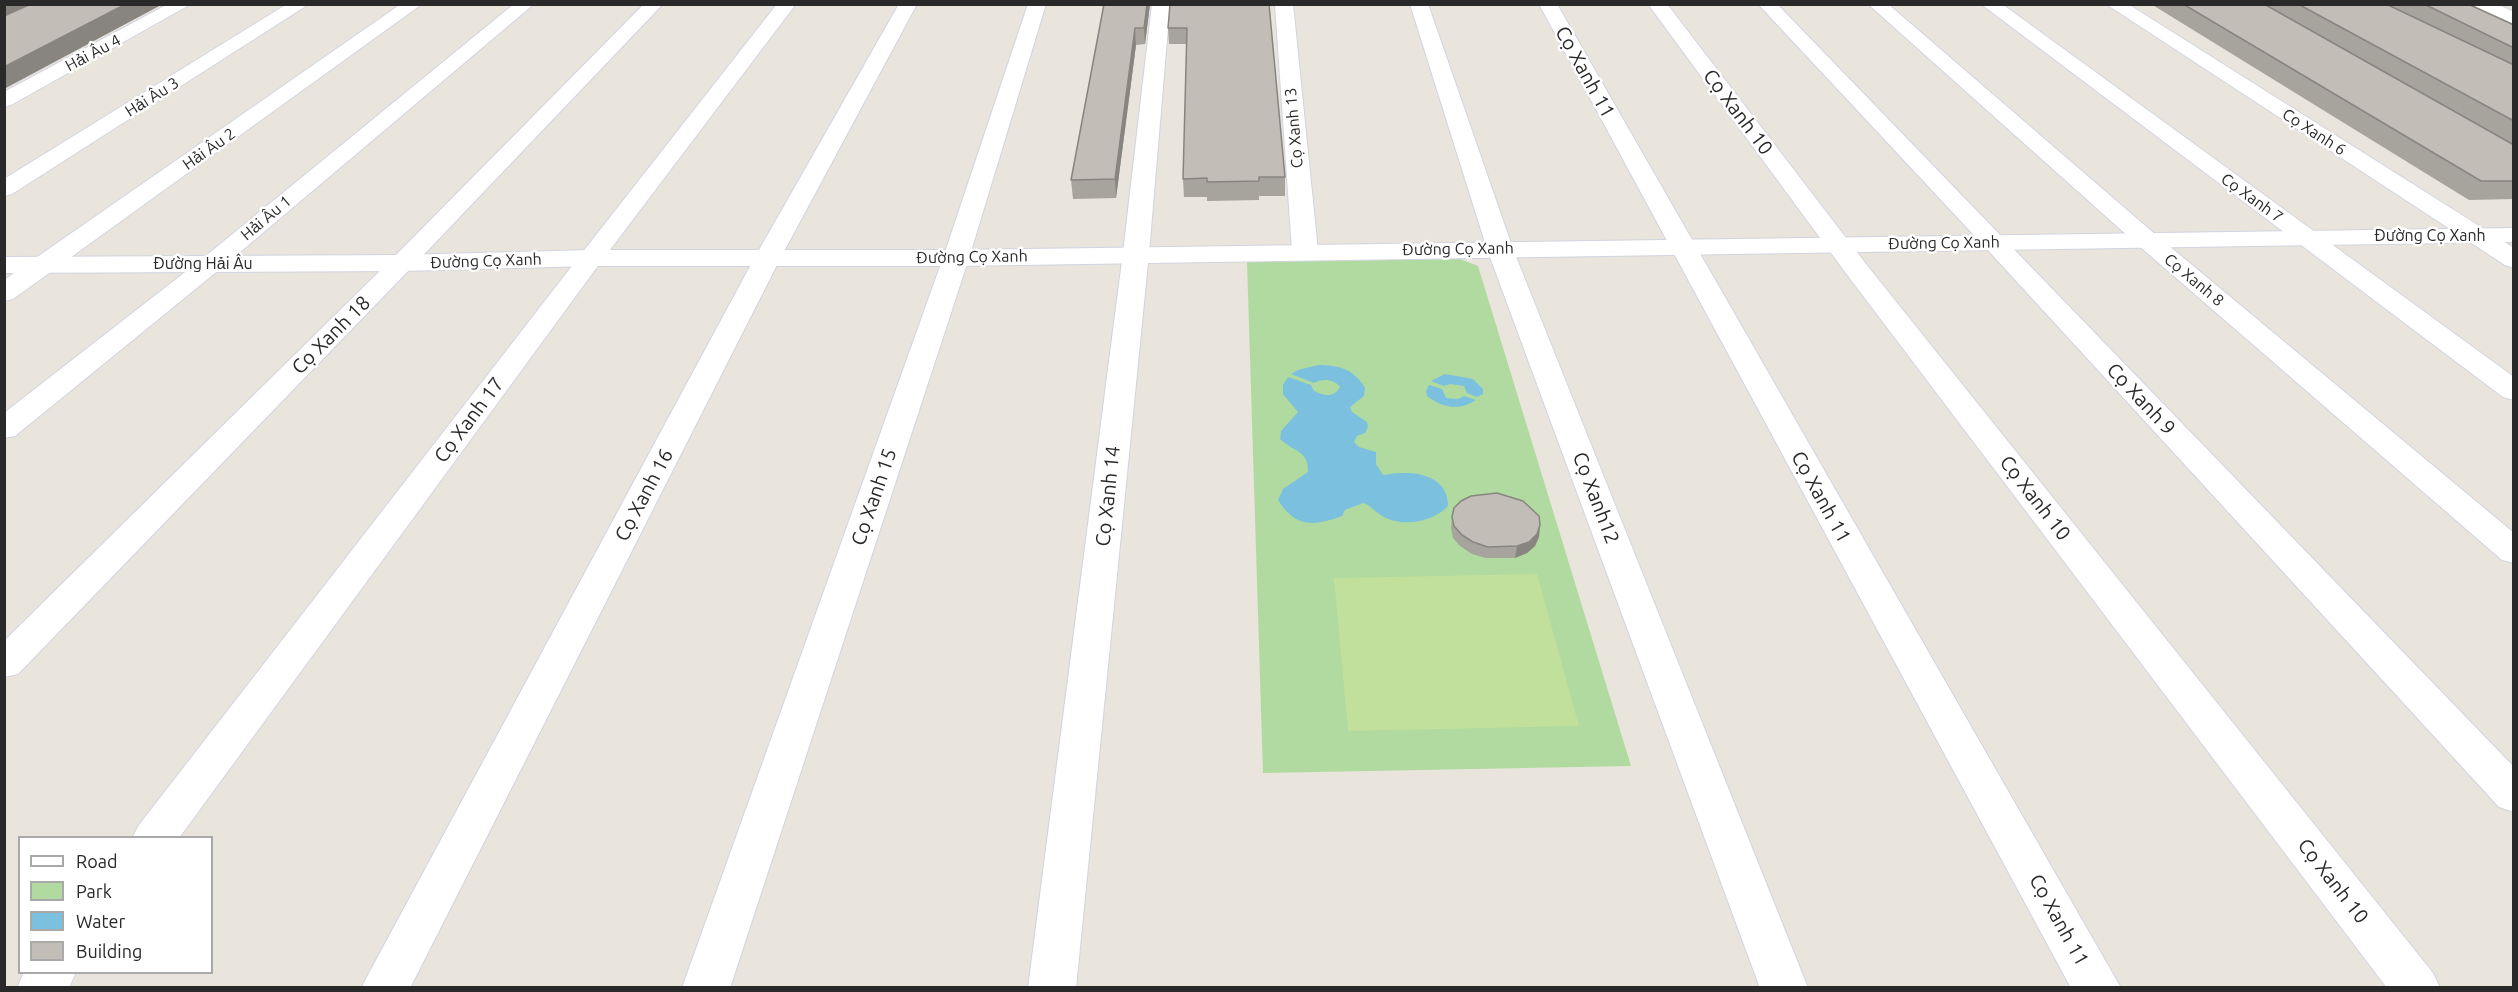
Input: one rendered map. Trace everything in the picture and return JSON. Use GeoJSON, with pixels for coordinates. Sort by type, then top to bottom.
{"type":"FeatureCollection","features":[{"type":"Feature","properties":{"kind":"street","name":"Hải Âu 4"},"geometry":{"type":"LineString","coordinates":[[4,101],[182,4]]}},
{"type":"Feature","properties":{"kind":"street","name":"Hải Âu 3"},"geometry":{"type":"LineString","coordinates":[[4,189],[300,4]]}},
{"type":"Feature","properties":{"kind":"street","name":"Hải Âu 2"},"geometry":{"type":"LineString","coordinates":[[4,293],[413,4]]}},
{"type":"Feature","properties":{"kind":"street","name":"Hải Âu 1"},"geometry":{"type":"LineString","coordinates":[[4,429],[211,264],[525,4]]}},
{"type":"Feature","properties":{"kind":"street","name":"Cọ Xanh 18"},"geometry":{"type":"LineString","coordinates":[[4,664],[402,263],[654,4]]}},
{"type":"Feature","properties":{"kind":"street","name":"Cọ Xanh 17"},"geometry":{"type":"LineString","coordinates":[[155,836],[591,258],[787,4]]}},
{"type":"Feature","properties":{"kind":"street","name":"Cọ Xanh 16"},"geometry":{"type":"LineString","coordinates":[[385,987],[768,257],[908,4]]}},
{"type":"Feature","properties":{"kind":"street","name":"Cọ Xanh 15"},"geometry":{"type":"LineString","coordinates":[[706,987],[956,258],[1037,4]]}},
{"type":"Feature","properties":{"kind":"street","name":"Cọ Xanh 14"},"geometry":{"type":"LineString","coordinates":[[1052,987],[1136,254],[1161,4]]}},
{"type":"Feature","properties":{"kind":"street","name":"Cọ Xanh 13"},"geometry":{"type":"LineString","coordinates":[[1284,4],[1305,251]]}},
{"type":"Feature","properties":{"kind":"street","name":"Cọ Xanh12"},"geometry":{"type":"LineString","coordinates":[[1419,4],[1500,249],[1784,987]]}},
{"type":"Feature","properties":{"kind":"street","name":"Cọ Xanh 11"},"geometry":{"type":"LineString","coordinates":[[1548,4],[1681,246],[2097,987]]}},
{"type":"Feature","properties":{"kind":"street","name":"Cọ Xanh 10"},"geometry":{"type":"LineString","coordinates":[[1657,4],[1837,244],[2416,987]]}},
{"type":"Feature","properties":{"kind":"street","name":"Cọ Xanh 9"},"geometry":{"type":"LineString","coordinates":[[1767,4],[2514,795]]}},
{"type":"Feature","properties":{"kind":"street","name":"Cọ Xanh 8"},"geometry":{"type":"LineString","coordinates":[[1877,4],[2147,240],[2514,552]]}},
{"type":"Feature","properties":{"kind":"street","name":"Cọ Xanh 7"},"geometry":{"type":"LineString","coordinates":[[1990,4],[2514,391]]}},
{"type":"Feature","properties":{"kind":"street","name":"Cọ Xanh 6"},"geometry":{"type":"LineString","coordinates":[[2115,4],[2514,260]]}},
{"type":"Feature","properties":{"kind":"street"},"geometry":{"type":"LineString","coordinates":[[2482,4],[2514,19]]}},
{"type":"Feature","properties":{"kind":"street","name":"Đường Cọ Xanh"},"geometry":{"type":"LineString","coordinates":[[402,263],[591,258],[956,258],[2304,236],[2514,235]]}},
{"type":"Feature","properties":{"kind":"street","name":"Đường Hải Âu"},"geometry":{"type":"LineString","coordinates":[[4,265],[402,263]]}},
{"type":"Feature","properties":{"kind":"street"},"geometry":{"type":"LineString","coordinates":[[41,987],[51,974]]}},
{"type":"Feature","properties":{"kind":"green space"},"geometry":{"type":"Polygon","coordinates":[[[1460,259],[1478,266],[1631,766],[1263,773],[1247,262],[1460,259]]]}},
{"type":"Feature","properties":{"kind":"green space"},"geometry":{"type":"Polygon","coordinates":[[[1537,574],[1579,726],[1348,731],[1334,578],[1537,574]]]}},
{"type":"Feature","properties":{"kind":"water"},"geometry":{"type":"Polygon","coordinates":[[[1318,365],[1345,369],[1356,376],[1365,388],[1364,396],[1350,407],[1352,412],[1367,422],[1368,427],[1365,433],[1357,436],[1354,442],[1359,447],[1376,452],[1376,464],[1383,475],[1415,474],[1434,480],[1442,486],[1448,506],[1433,517],[1415,522],[1386,518],[1363,503],[1345,510],[1342,516],[1313,523],[1298,520],[1284,509],[1278,500],[1283,489],[1308,472],[1308,465],[1300,452],[1280,439],[1281,431],[1298,412],[1283,394],[1283,385],[1288,377],[1311,385],[1314,391],[1321,394],[1328,395],[1338,391],[1340,387],[1335,382],[1324,380],[1314,383],[1291,374],[1318,365]]]}},
{"type":"Feature","properties":{"kind":"water"},"geometry":{"type":"Polygon","coordinates":[[[1445,374],[1473,379],[1483,389],[1483,394],[1477,397],[1467,393],[1464,386],[1450,384],[1444,386],[1431,381],[1445,374]]]}},
{"type":"Feature","properties":{"kind":"water"},"geometry":{"type":"Polygon","coordinates":[[[1429,385],[1442,389],[1446,398],[1458,399],[1464,396],[1476,400],[1464,406],[1451,407],[1427,396],[1426,391],[1429,385]]]}},
{"type":"Feature","properties":{"kind":"building"},"geometry":{"type":"Polygon","coordinates":[[[31,4],[126,4],[4,67],[4,16],[31,4]]]}},
{"type":"Feature","properties":{"kind":"building"},"geometry":{"type":"Polygon","coordinates":[[[1104,4],[1147,4],[1144,28],[1135,28],[1115,179],[1071,180],[1104,4]]]}},
{"type":"Feature","properties":{"kind":"building"},"geometry":{"type":"Polygon","coordinates":[[[1170,4],[1269,4],[1285,177],[1259,177],[1259,181],[1207,182],[1207,178],[1183,179],[1187,28],[1168,28],[1170,4]]]}},
{"type":"Feature","properties":{"kind":"building"},"geometry":{"type":"Polygon","coordinates":[[[2183,4],[2264,4],[2514,145],[2514,181],[2481,181],[2183,4]]]}},
{"type":"Feature","properties":{"kind":"building"},"geometry":{"type":"Polygon","coordinates":[[[2298,4],[2386,4],[2514,65],[2514,121],[2298,4]]]}},
{"type":"Feature","properties":{"kind":"building"},"geometry":{"type":"Polygon","coordinates":[[[2424,4],[2468,4],[2514,25],[2514,48],[2424,4]]]}},
{"type":"Feature","properties":{"kind":"building"},"geometry":{"type":"Polygon","coordinates":[[[1497,493],[1523,501],[1539,516],[1540,525],[1537,534],[1529,542],[1517,546],[1488,547],[1473,542],[1454,526],[1452,517],[1454,508],[1461,501],[1471,496],[1497,493]]]}}]}
